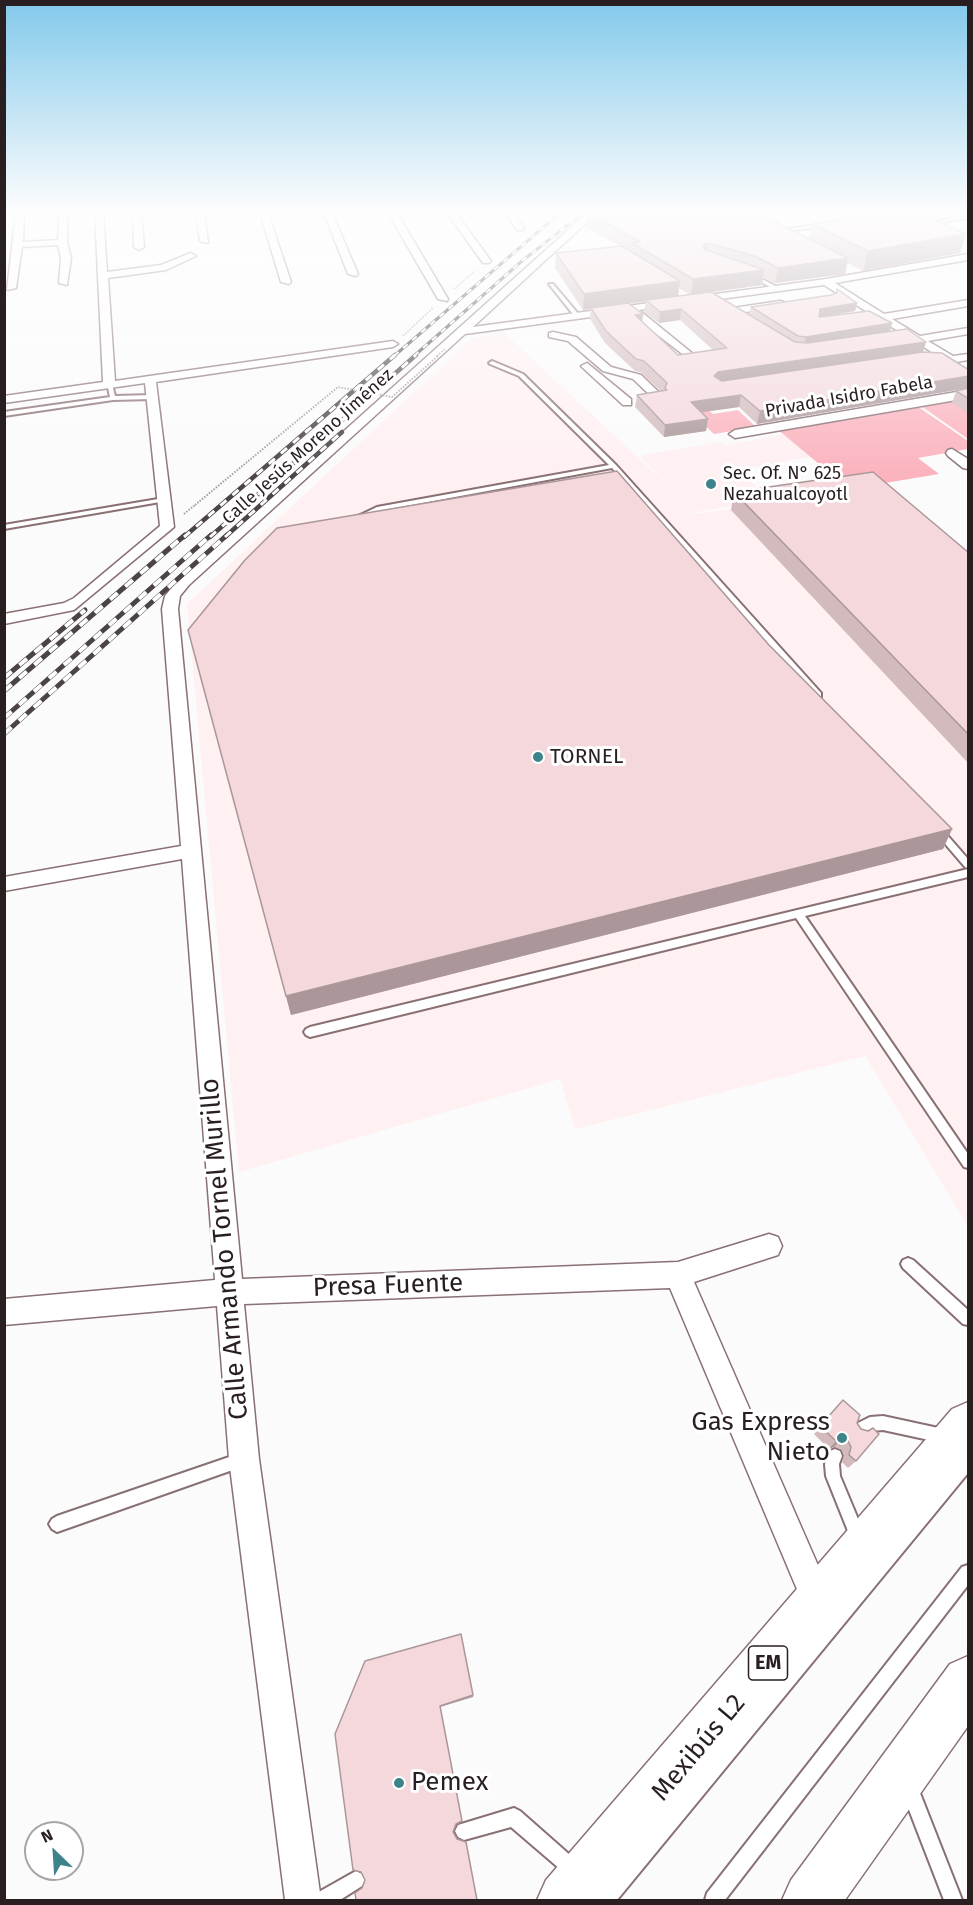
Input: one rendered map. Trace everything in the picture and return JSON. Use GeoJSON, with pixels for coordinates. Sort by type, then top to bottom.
{"type":"FeatureCollection","features":[{"type":"Feature","properties":{"kind":"main road","name":"EM"},"geometry":{"type":"LineString","coordinates":[[586,1894],[862,1550],[964,1442]]}},
{"type":"Feature","properties":{"kind":"main road"},"geometry":{"type":"LineString","coordinates":[[811,1900],[969,1683]]}},
{"type":"Feature","properties":{"kind":"street"},"geometry":{"type":"LineString","coordinates":[[104,302],[109,384]]}},
{"type":"Feature","properties":{"kind":"street","name":"Calle Jesús Moreno Jiménez"},"geometry":{"type":"LineString","coordinates":[[173,596],[184,582],[496,302]]}},
{"type":"Feature","properties":{"kind":"street"},"geometry":{"type":"LineString","coordinates":[[464,331],[687,302]]}},
{"type":"Feature","properties":{"kind":"street"},"geometry":{"type":"LineString","coordinates":[[719,302],[750,322]]}},
{"type":"Feature","properties":{"kind":"street"},"geometry":{"type":"LineString","coordinates":[[733,311],[781,302]]}},
{"type":"Feature","properties":{"kind":"street"},"geometry":{"type":"LineString","coordinates":[[859,302],[969,370]]}},
{"type":"Feature","properties":{"kind":"street"},"geometry":{"type":"LineString","coordinates":[[855,316],[880,315],[969,303]]}},
{"type":"Feature","properties":{"kind":"street"},"geometry":{"type":"LineString","coordinates":[[632,310],[694,360]]}},
{"type":"Feature","properties":{"kind":"street"},"geometry":{"type":"LineString","coordinates":[[537,322],[627,402]]}},
{"type":"Feature","properties":{"kind":"street"},"geometry":{"type":"LineString","coordinates":[[887,338],[969,331]]}},
{"type":"Feature","properties":{"kind":"street"},"geometry":{"type":"LineString","coordinates":[[554,335],[572,339],[607,369],[637,377],[658,397]]}},
{"type":"Feature","properties":{"kind":"street"},"geometry":{"type":"LineString","coordinates":[[4,400],[393,344]]}},
{"type":"Feature","properties":{"kind":"street"},"geometry":{"type":"LineString","coordinates":[[918,359],[951,360],[969,357]]}},
{"type":"Feature","properties":{"kind":"street"},"geometry":{"type":"LineString","coordinates":[[4,619],[57,610],[79,601],[166,527],[150,378]]}},
{"type":"Feature","properties":{"kind":"street","name":"Privada Isidro Fabela"},"geometry":{"type":"LineString","coordinates":[[735,434],[969,394]]}},
{"type":"Feature","properties":{"kind":"street"},"geometry":{"type":"LineString","coordinates":[[969,450],[952,453],[969,465]]}},
{"type":"Feature","properties":{"kind":"street","name":"Calle Armando Tornel Murillo"},"geometry":{"type":"LineString","coordinates":[[173,596],[170,609],[244,1459],[303,1900]]}},
{"type":"Feature","properties":{"kind":"street"},"geometry":{"type":"LineString","coordinates":[[4,884],[190,851]]}},
{"type":"Feature","properties":{"kind":"street","name":"Presa Fuente"},"geometry":{"type":"LineString","coordinates":[[4,1312],[228,1292],[678,1275],[768,1246]]}},
{"type":"Feature","properties":{"kind":"street"},"geometry":{"type":"LineString","coordinates":[[678,1275],[818,1603]]}},
{"type":"Feature","properties":{"kind":"lane"},"geometry":{"type":"LineString","coordinates":[[565,302],[578,317]]}},
{"type":"Feature","properties":{"kind":"lane"},"geometry":{"type":"LineString","coordinates":[[492,363],[521,375],[614,466],[826,705]]}},
{"type":"Feature","properties":{"kind":"lane"},"geometry":{"type":"LineString","coordinates":[[109,384],[112,398]]}},
{"type":"Feature","properties":{"kind":"lane"},"geometry":{"type":"LineString","coordinates":[[4,414],[112,398],[152,397]]}},
{"type":"Feature","properties":{"kind":"lane"},"geometry":{"type":"LineString","coordinates":[[343,522],[377,509],[614,466]]}},
{"type":"Feature","properties":{"kind":"lane"},"geometry":{"type":"LineString","coordinates":[[4,527],[164,500]]}},
{"type":"Feature","properties":{"kind":"lane"},"geometry":{"type":"LineString","coordinates":[[929,820],[969,865]]}},
{"type":"Feature","properties":{"kind":"lane"},"geometry":{"type":"LineString","coordinates":[[310,1032],[969,873]]}},
{"type":"Feature","properties":{"kind":"lane"},"geometry":{"type":"LineString","coordinates":[[798,914],[969,1163]]}},
{"type":"Feature","properties":{"kind":"lane"},"geometry":{"type":"LineString","coordinates":[[908,1264],[969,1319]]}},
{"type":"Feature","properties":{"kind":"lane"},"geometry":{"type":"LineString","coordinates":[[859,1430],[870,1424],[884,1423],[964,1442]]}},
{"type":"Feature","properties":{"kind":"lane","name":"Mexibús L2"},"geometry":{"type":"LineString","coordinates":[[586,1894],[964,1442]]}},
{"type":"Feature","properties":{"kind":"lane"},"geometry":{"type":"LineString","coordinates":[[836,1456],[832,1464],[833,1476],[862,1550]]}},
{"type":"Feature","properties":{"kind":"lane"},"geometry":{"type":"LineString","coordinates":[[57,1524],[244,1459]]}},
{"type":"Feature","properties":{"kind":"lane"},"geometry":{"type":"LineString","coordinates":[[714,1900],[969,1573]]}},
{"type":"Feature","properties":{"kind":"lane"},"geometry":{"type":"LineString","coordinates":[[903,1771],[953,1900]]}},
{"type":"Feature","properties":{"kind":"lane"},"geometry":{"type":"LineString","coordinates":[[464,1831],[514,1817],[586,1894]]}},
{"type":"Feature","properties":{"kind":"lane"},"geometry":{"type":"LineString","coordinates":[[324,1900],[356,1880]]}},
{"type":"Feature","properties":{"kind":"path"},"geometry":{"type":"LineString","coordinates":[[195,505],[338,387],[392,397],[446,348]]}},
{"type":"Feature","properties":{"kind":"shaded area"},"geometry":{"type":"Polygon","coordinates":[[[502,331],[671,488],[640,456],[721,441],[727,445],[783,434],[811,457],[739,470],[769,499],[697,512],[698,514],[882,484],[968,560],[968,1226],[865,1056],[575,1129],[560,1079],[239,1172],[187,604],[471,339],[502,331]]]}},
{"type":"Feature","properties":{"kind":"shaded area"},"geometry":{"type":"Polygon","coordinates":[[[664,370],[713,414],[738,410],[756,427],[714,434],[676,398],[669,398],[641,373],[664,370]]]}},
{"type":"Feature","properties":{"kind":"shaded area"},"geometry":{"type":"Polygon","coordinates":[[[968,398],[968,439],[921,406],[968,398]]]}},
{"type":"Feature","properties":{"kind":"shaded area"},"geometry":{"type":"Polygon","coordinates":[[[917,406],[968,441],[968,449],[918,458],[939,474],[849,489],[777,429],[917,406]]]}},
{"type":"Feature","properties":{"kind":"building"},"geometry":{"type":"Polygon","coordinates":[[[648,302],[728,302],[795,342],[807,343],[907,329],[926,342],[718,372],[714,376],[722,381],[922,352],[942,353],[969,370],[969,376],[760,411],[741,395],[691,402],[708,419],[665,425],[637,395],[667,390],[665,388],[667,383],[644,361],[636,359],[606,331],[591,308],[628,303],[643,314],[635,315],[678,355],[727,348],[681,309],[660,312],[648,302]]]}},
{"type":"Feature","properties":{"kind":"building"},"geometry":{"type":"Polygon","coordinates":[[[785,302],[855,302],[857,303],[820,309],[819,317],[869,311],[892,323],[806,337],[798,336],[751,307],[785,302]]]}},
{"type":"Feature","properties":{"kind":"building"},"geometry":{"type":"Polygon","coordinates":[[[969,388],[969,399],[956,391],[969,388]]]}},
{"type":"Feature","properties":{"kind":"building","name":"TORNEL"},"geometry":{"type":"Polygon","coordinates":[[[617,471],[769,645],[952,829],[286,996],[188,630],[245,560],[277,528],[617,471]]]}},
{"type":"Feature","properties":{"kind":"building"},"geometry":{"type":"Polygon","coordinates":[[[873,472],[969,553],[969,735],[734,492],[873,472]]]}},
{"type":"Feature","properties":{"kind":"building","name":"Gas Express Nieto"},"geometry":{"type":"Polygon","coordinates":[[[843,1400],[860,1415],[857,1423],[861,1429],[868,1431],[873,1428],[879,1434],[856,1461],[849,1455],[851,1447],[848,1441],[841,1439],[836,1441],[820,1426],[843,1400]]]}},
{"type":"Feature","properties":{"kind":"building","name":"Pemex"},"geometry":{"type":"Polygon","coordinates":[[[461,1634],[473,1695],[440,1706],[462,1821],[456,1824],[453,1832],[457,1839],[466,1842],[477,1900],[356,1900],[355,1893],[362,1888],[365,1880],[361,1872],[353,1870],[335,1734],[365,1661],[461,1634]]]}},
{"type":"Feature","properties":{"kind":"railway"},"geometry":{"type":"LineString","coordinates":[[394,356],[457,302]]}},
{"type":"Feature","properties":{"kind":"railway"},"geometry":{"type":"LineString","coordinates":[[414,356],[476,302]]}},
{"type":"Feature","properties":{"kind":"railway"},"geometry":{"type":"LineString","coordinates":[[184,537],[395,355]]}},
{"type":"Feature","properties":{"kind":"railway"},"geometry":{"type":"LineString","coordinates":[[210,537],[416,355]]}},
{"type":"Feature","properties":{"kind":"railway"},"geometry":{"type":"LineString","coordinates":[[225,537],[342,432]]}},
{"type":"Feature","properties":{"kind":"railway"},"geometry":{"type":"LineString","coordinates":[[4,691],[185,535]]}},
{"type":"Feature","properties":{"kind":"railway"},"geometry":{"type":"LineString","coordinates":[[4,718],[211,535]]}},
{"type":"Feature","properties":{"kind":"railway"},"geometry":{"type":"LineString","coordinates":[[4,734],[227,535]]}},
{"type":"Feature","properties":{"kind":"railway"},"geometry":{"type":"LineString","coordinates":[[4,678],[85,610]]}},
{"type":"Feature","properties":{"kind":"place","name":"Sec. Of. N° 625 Nezahualcoyotl"},"geometry":{"type":"Point","coordinates":[711,484]}},
{"type":"Feature","properties":{"kind":"place","name":"TORNEL"},"geometry":{"type":"Point","coordinates":[538,757]}},
{"type":"Feature","properties":{"kind":"place","name":"Gas Express Nieto"},"geometry":{"type":"Point","coordinates":[842,1438]}},
{"type":"Feature","properties":{"kind":"place","name":"Pemex"},"geometry":{"type":"Point","coordinates":[399,1783]}}]}
